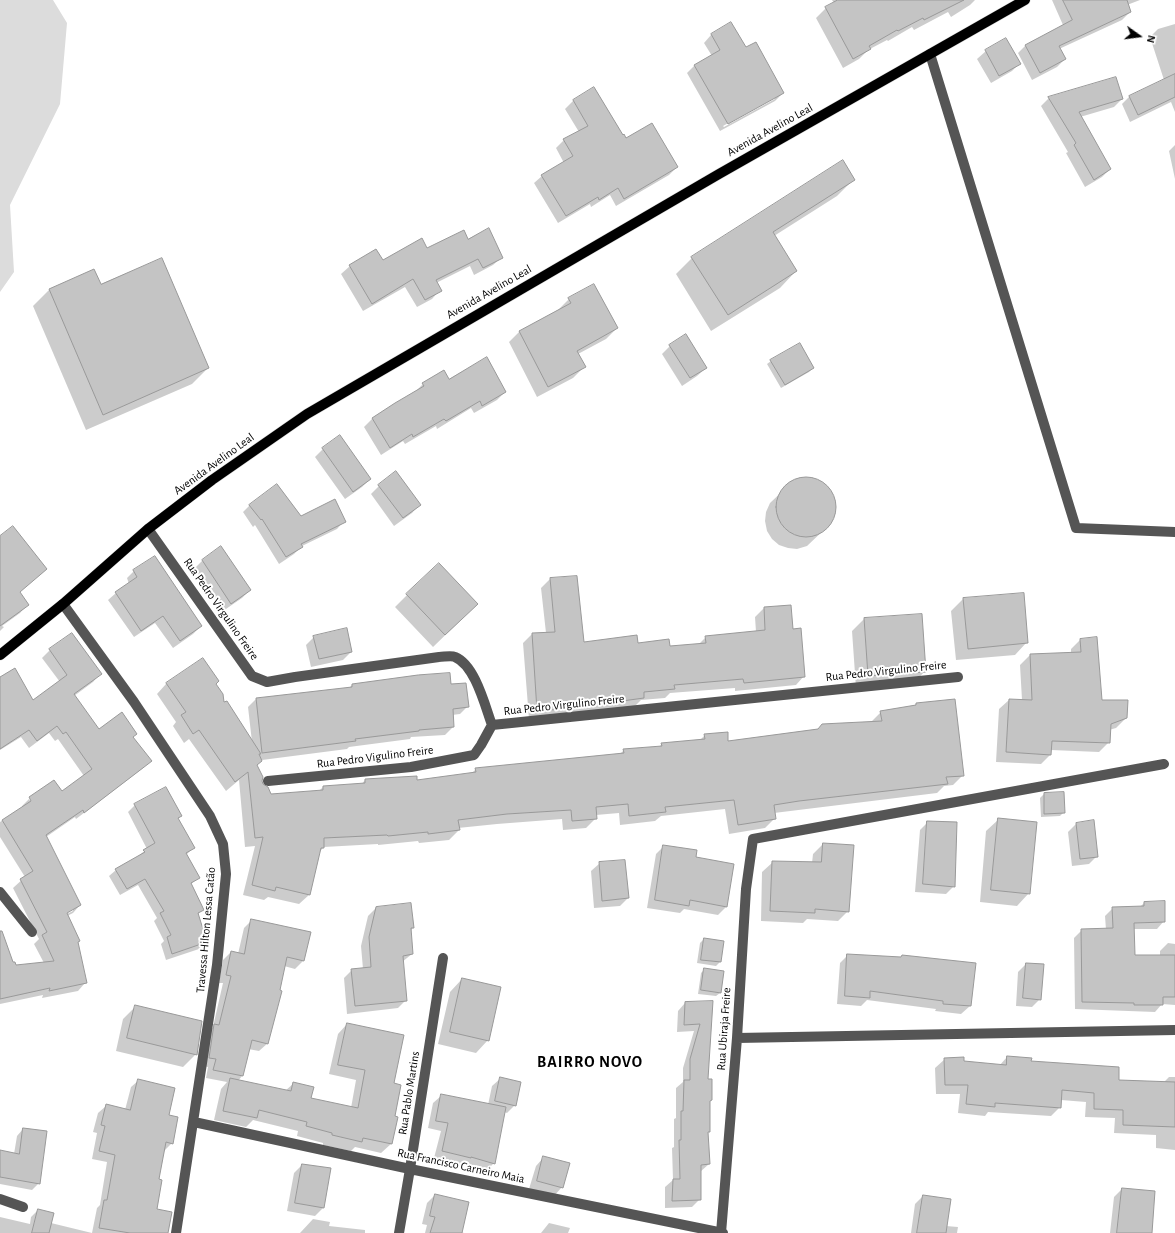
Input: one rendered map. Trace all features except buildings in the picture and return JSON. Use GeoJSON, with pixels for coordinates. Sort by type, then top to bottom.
{"type":"FeatureCollection","features":[{"type":"Feature","properties":{"kind":"main road","name":"Avenida Avelino Leal"},"geometry":{"type":"LineString","coordinates":[[0,655],[62,604],[148,529],[212,480],[307,414],[719,174],[1025,0]]}},
{"type":"Feature","properties":{"kind":"street"},"geometry":{"type":"LineString","coordinates":[[930,54],[1076,528],[1175,532]]}},
{"type":"Feature","properties":{"kind":"street","name":"Rua Pedro Virgulino Freire"},"geometry":{"type":"LineString","coordinates":[[148,529],[252,676],[267,682],[439,656],[454,657],[467,665],[492,726],[958,677]]}},
{"type":"Feature","properties":{"kind":"street","name":"Travessa Hilton Lessa Catão"},"geometry":{"type":"LineString","coordinates":[[62,604],[134,702],[210,816],[223,844],[226,874],[218,965],[176,1233]]}},
{"type":"Feature","properties":{"kind":"street","name":"Rua Pedro Vigulino Freire"},"geometry":{"type":"LineString","coordinates":[[268,781],[411,767],[474,755],[492,726]]}},
{"type":"Feature","properties":{"kind":"street","name":"Rua Ubiraja Freire"},"geometry":{"type":"LineString","coordinates":[[721,1233],[737,1038],[746,888],[753,839],[1164,764]]}},
{"type":"Feature","properties":{"kind":"street"},"geometry":{"type":"LineString","coordinates":[[0,892],[32,932]]}},
{"type":"Feature","properties":{"kind":"street","name":"Rua Pablo Martins"},"geometry":{"type":"LineString","coordinates":[[399,1233],[443,958]]}},
{"type":"Feature","properties":{"kind":"street"},"geometry":{"type":"LineString","coordinates":[[737,1038],[1175,1030]]}},
{"type":"Feature","properties":{"kind":"street","name":"Rua Francisco Carneiro Maia"},"geometry":{"type":"LineString","coordinates":[[194,1122],[410,1169],[721,1233]]}},
{"type":"Feature","properties":{"kind":"street"},"geometry":{"type":"LineString","coordinates":[[0,1200],[23,1207]]}},
{"type":"Feature","properties":{"kind":"shaded area"},"geometry":{"type":"Polygon","coordinates":[[[0,0],[53,0],[67,23],[60,104],[10,205],[14,272],[0,292],[0,0]]]}},
{"type":"Feature","properties":{"kind":"district","name":"BAIRRO NOVO"},"geometry":{"type":"Point","coordinates":[590,1062]}}]}
